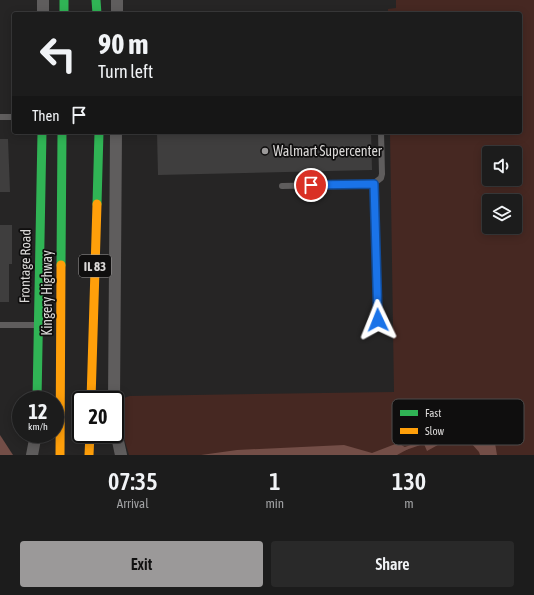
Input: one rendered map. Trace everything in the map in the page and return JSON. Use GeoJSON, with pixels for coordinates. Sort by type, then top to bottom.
{"type":"FeatureCollection","features":[{"type":"Feature","properties":{"kind":"main road"},"geometry":{"type":"LineString","coordinates":[[64,0],[64,12]]}},
{"type":"Feature","properties":{"kind":"main road"},"geometry":{"type":"LineString","coordinates":[[96,0],[97,12]]}},
{"type":"Feature","properties":{"kind":"main road","name":"Frontage Road"},"geometry":{"type":"LineString","coordinates":[[37,391],[40,325],[42,134]]}},
{"type":"Feature","properties":{"kind":"main road","name":"Kingery Highway"},"geometry":{"type":"LineString","coordinates":[[60,455],[62,134]]}},
{"type":"Feature","properties":{"kind":"main road","name":"IL 83"},"geometry":{"type":"LineString","coordinates":[[91,391],[99,134]]}},
{"type":"Feature","properties":{"kind":"main road"},"geometry":{"type":"LineString","coordinates":[[89,455],[90,443]]}},
{"type":"Feature","properties":{"kind":"street"},"geometry":{"type":"LineString","coordinates":[[43,0],[43,12]]}},
{"type":"Feature","properties":{"kind":"street"},"geometry":{"type":"LineString","coordinates":[[117,0],[117,12]]}},
{"type":"Feature","properties":{"kind":"street"},"geometry":{"type":"LineString","coordinates":[[114,391],[116,134]]}},
{"type":"Feature","properties":{"kind":"street"},"geometry":{"type":"LineString","coordinates":[[32,455],[34,443]]}},
{"type":"Feature","properties":{"kind":"street"},"geometry":{"type":"LineString","coordinates":[[118,443],[121,455]]}},
{"type":"Feature","properties":{"kind":"lane"},"geometry":{"type":"LineString","coordinates":[[0,117],[12,117]]}},
{"type":"Feature","properties":{"kind":"lane"},"geometry":{"type":"LineString","coordinates":[[282,186],[374,184],[381,178],[382,174],[381,134]]}},
{"type":"Feature","properties":{"kind":"lane"},"geometry":{"type":"LineString","coordinates":[[374,184],[378,320]]}},
{"type":"Feature","properties":{"kind":"lane"},"geometry":{"type":"LineString","coordinates":[[0,325],[40,325]]}},
{"type":"Feature","properties":{"kind":"shaded area"},"geometry":{"type":"Polygon","coordinates":[[[396,0],[534,0],[534,455],[129,455],[124,438],[124,399],[130,396],[394,392],[390,134],[522,134],[522,12],[388,12],[388,9],[396,8],[396,0]]]}},
{"type":"Feature","properties":{"kind":"shaded area"},"geometry":{"type":"Polygon","coordinates":[[[0,435],[13,455],[0,455],[0,435]]]}},
{"type":"Feature","properties":{"kind":"shaded area"},"geometry":{"type":"Polygon","coordinates":[[[344,445],[372,453],[393,445],[401,445],[408,449],[397,455],[201,455],[237,450],[344,445]]]}},
{"type":"Feature","properties":{"kind":"shaded area"},"geometry":{"type":"Polygon","coordinates":[[[424,445],[438,445],[427,451],[424,445]]]}},
{"type":"Feature","properties":{"kind":"shaded area"},"geometry":{"type":"Polygon","coordinates":[[[473,445],[495,445],[497,455],[480,455],[473,445]]]}},
{"type":"Feature","properties":{"kind":"building","name":"Walmart Supercenter"},"geometry":{"type":"Polygon","coordinates":[[[157,134],[371,134],[372,170],[158,175],[157,134]]]}},
{"type":"Feature","properties":{"kind":"building"},"geometry":{"type":"Polygon","coordinates":[[[0,139],[8,139],[10,192],[0,192],[0,139]]]}},
{"type":"Feature","properties":{"kind":"building"},"geometry":{"type":"Polygon","coordinates":[[[0,225],[12,225],[12,264],[9,264],[9,302],[0,302],[0,225]]]}},
{"type":"Feature","properties":{"kind":"waterway"},"geometry":{"type":"LineString","coordinates":[[404,449],[416,445]]}},
{"type":"Feature","properties":{"kind":"traffic: fast"},"geometry":{"type":"LineString","coordinates":[[64,0],[64,12]]}},
{"type":"Feature","properties":{"kind":"traffic: fast"},"geometry":{"type":"LineString","coordinates":[[96,0],[97,12]]}},
{"type":"Feature","properties":{"kind":"traffic: fast"},"geometry":{"type":"LineString","coordinates":[[37,391],[42,134]]}},
{"type":"Feature","properties":{"kind":"traffic: fast"},"geometry":{"type":"LineString","coordinates":[[61,265],[62,134]]}},
{"type":"Feature","properties":{"kind":"traffic: fast"},"geometry":{"type":"LineString","coordinates":[[97,204],[99,134]]}},
{"type":"Feature","properties":{"kind":"traffic: slow"},"geometry":{"type":"LineString","coordinates":[[91,391],[97,204]]}},
{"type":"Feature","properties":{"kind":"traffic: slow"},"geometry":{"type":"LineString","coordinates":[[60,455],[61,265]]}},
{"type":"Feature","properties":{"kind":"traffic: slow"},"geometry":{"type":"LineString","coordinates":[[89,455],[90,443]]}},
{"type":"Feature","properties":{"kind":"place","name":"Walmart Supercenter"},"geometry":{"type":"Point","coordinates":[265,151]}},
{"type":"Feature","properties":{"kind":"route"},"geometry":{"type":"LineString","coordinates":[[311,185],[374,184],[378,320]]}}]}
